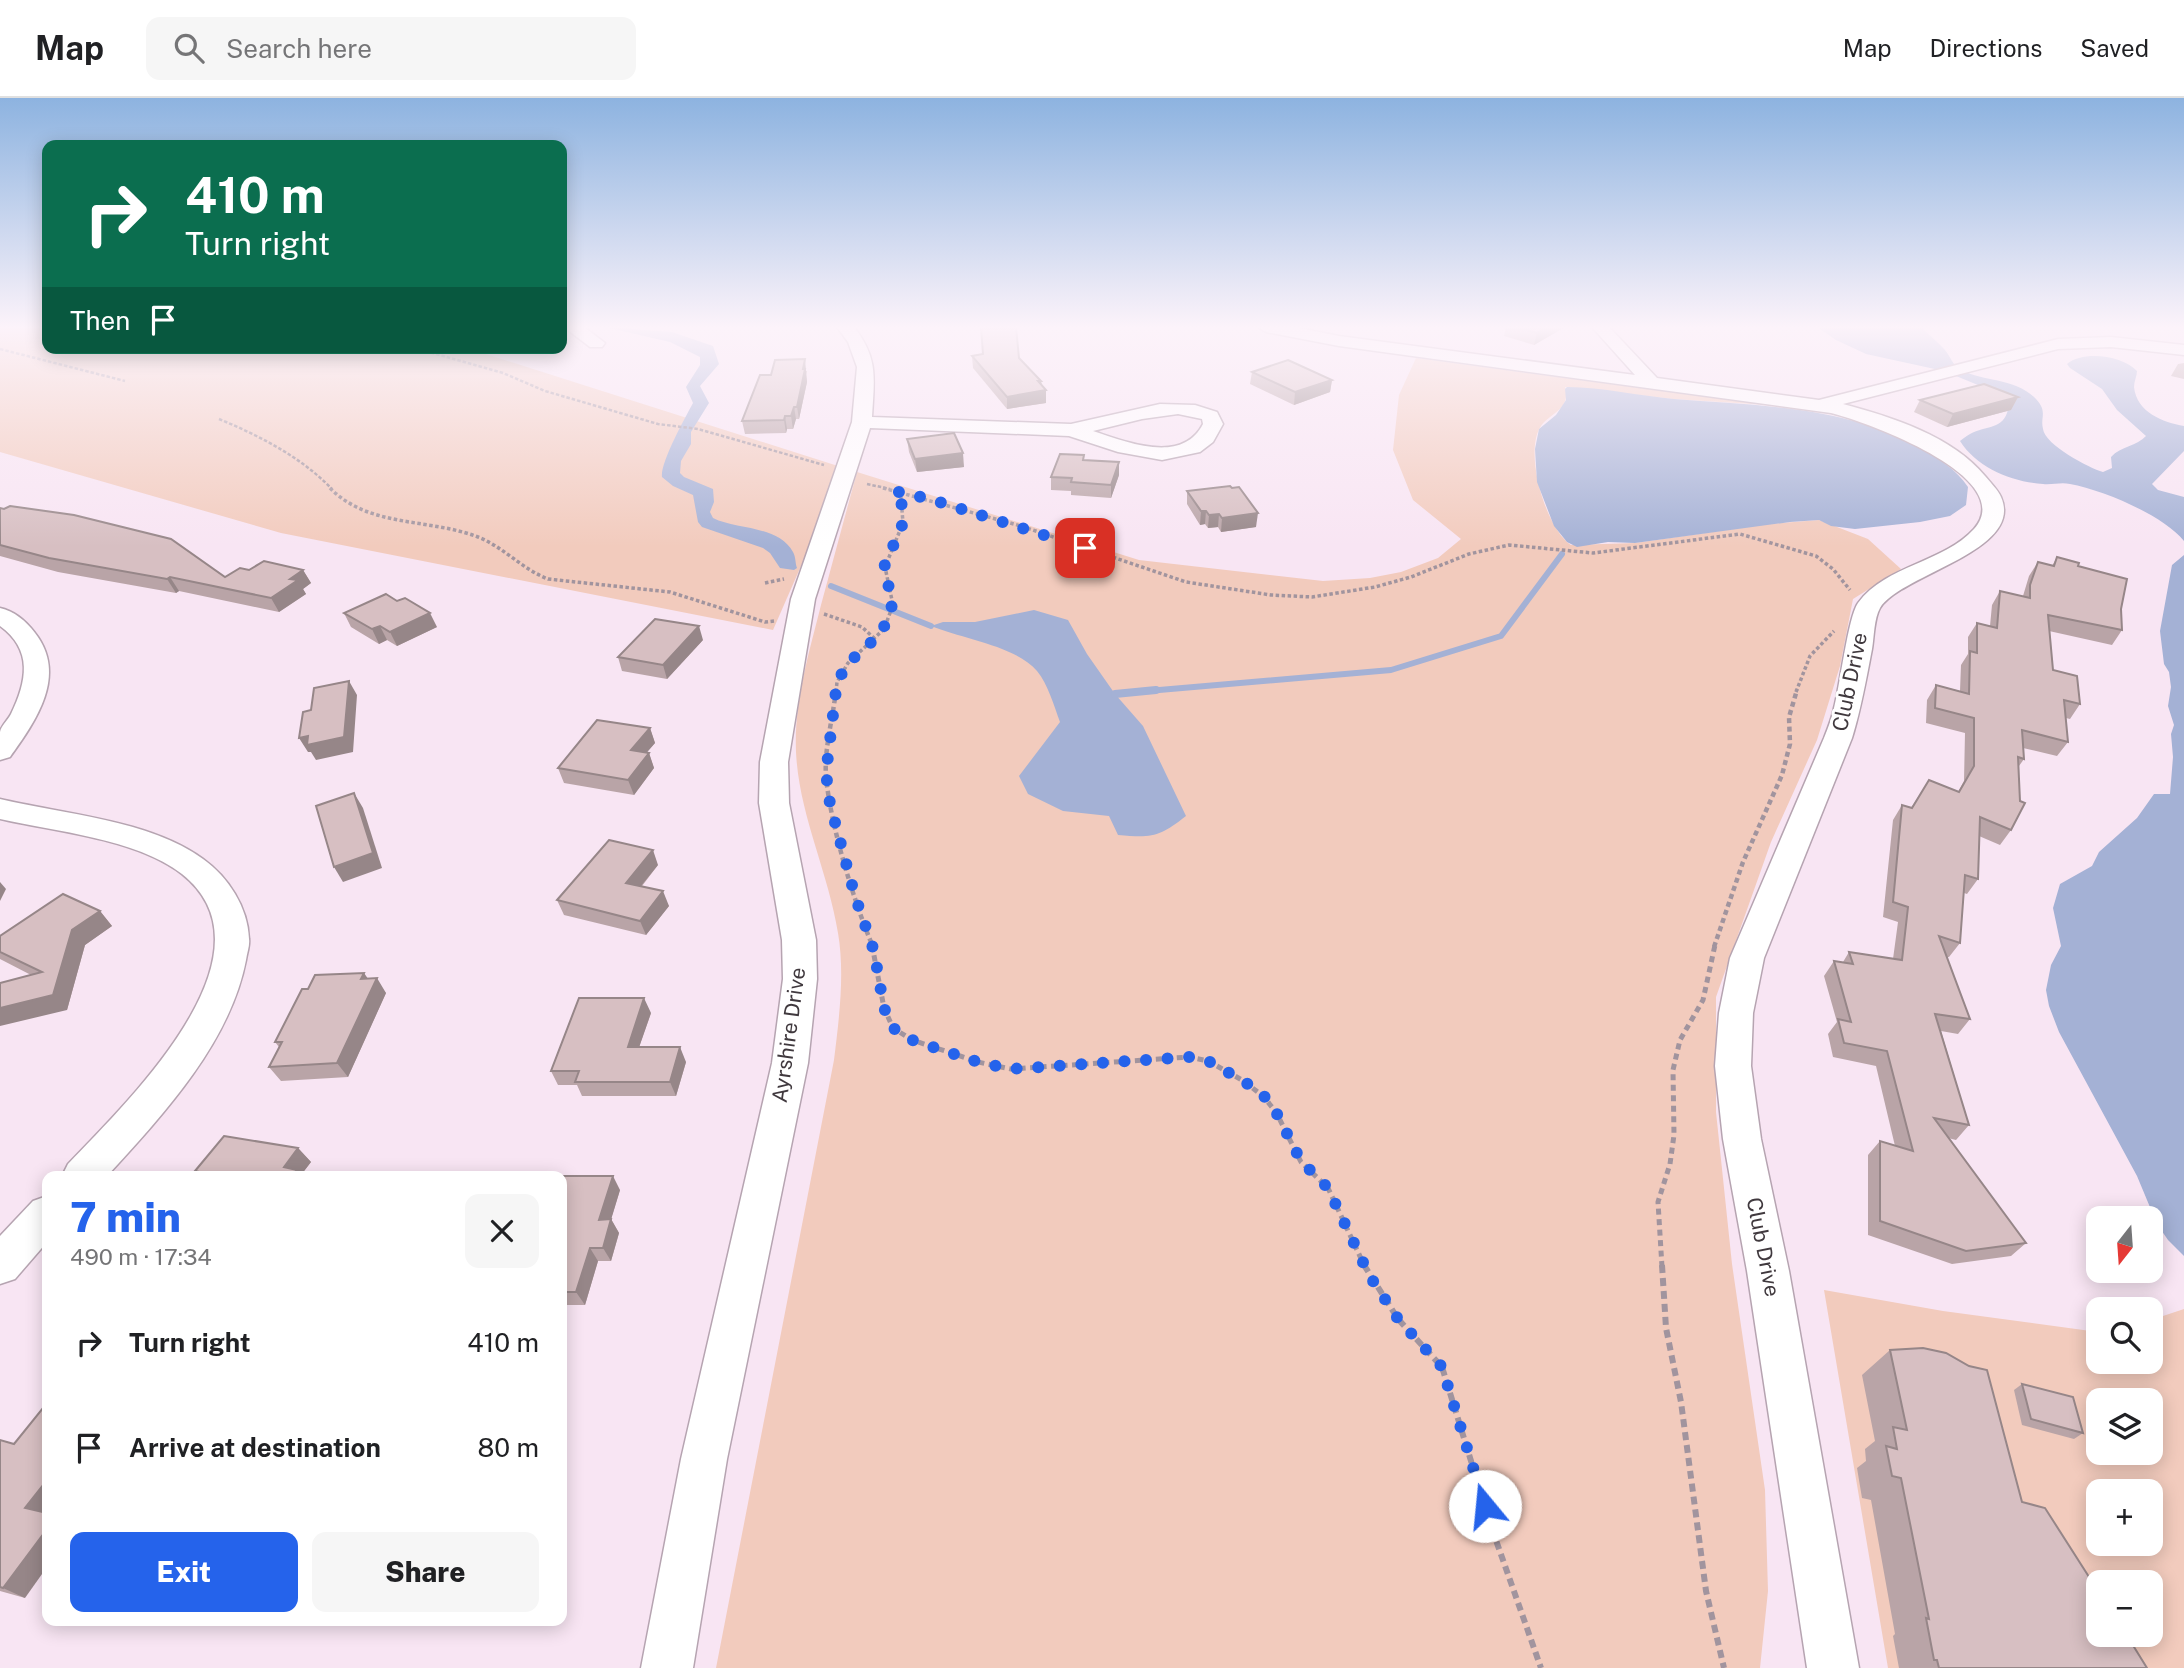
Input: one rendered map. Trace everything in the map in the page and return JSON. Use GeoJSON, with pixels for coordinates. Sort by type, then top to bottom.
{"type":"FeatureCollection","features":[{"type":"Feature","properties":{"kind":"street","name":"Ayrshire Drive"},"geometry":{"type":"LineString","coordinates":[[667,1668],[709,1434],[792,1051],[800,979],[799,940],[774,803],[774,762],[799,617],[862,422],[864,400]]}},
{"type":"Feature","properties":{"kind":"street","name":"Club Drive"},"geometry":{"type":"LineString","coordinates":[[1790,400],[1819,404],[1882,422],[1937,449],[1964,467],[1984,487],[1991,497],[1994,515],[1991,524],[1976,540],[1890,584],[1876,594],[1867,607],[1848,707],[1838,738],[1747,958],[1736,1013],[1733,1066],[1742,1139],[1768,1271],[1833,1668]]}},
{"type":"Feature","properties":{"kind":"street"},"geometry":{"type":"LineString","coordinates":[[1819,404],[1834,400]]}},
{"type":"Feature","properties":{"kind":"street"},"geometry":{"type":"LineString","coordinates":[[862,422],[1072,430],[1172,408],[1205,413],[1210,416],[1213,424],[1206,438],[1193,448],[1162,454],[1125,448],[1072,430]]}},
{"type":"Feature","properties":{"kind":"street"},"geometry":{"type":"LineString","coordinates":[[0,615],[19,628],[28,642],[37,658],[38,675],[27,711],[0,751]]}},
{"type":"Feature","properties":{"kind":"street"},"geometry":{"type":"LineString","coordinates":[[0,809],[104,833],[158,849],[204,875],[214,886],[227,910],[232,948],[227,972],[209,1017],[173,1073],[86,1171]]}},
{"type":"Feature","properties":{"kind":"street"},"geometry":{"type":"LineString","coordinates":[[0,1265],[42,1219]]}},
{"type":"Feature","properties":{"kind":"path"},"geometry":{"type":"LineString","coordinates":[[579,400],[669,425],[698,429],[812,461],[853,481],[930,499],[1021,526],[1186,582],[1244,592],[1312,597],[1353,591],[1411,577],[1469,554],[1509,545],[1593,553],[1740,534],[1816,556],[1850,589],[1849,596]]}},
{"type":"Feature","properties":{"kind":"path"},"geometry":{"type":"LineString","coordinates":[[219,419],[251,432],[314,471],[341,499],[359,510],[479,537],[530,572],[548,579],[670,592],[765,622],[814,613],[835,616],[862,627],[875,639]]}},
{"type":"Feature","properties":{"kind":"path"},"geometry":{"type":"LineString","coordinates":[[894,491],[901,497],[903,523],[884,567],[893,605],[890,618],[875,639],[848,663],[837,682],[826,773],[830,804],[857,906],[874,951],[884,1008],[893,1028],[912,1040],[978,1062],[1011,1069],[1189,1057],[1208,1061],[1264,1096],[1276,1112],[1301,1161],[1328,1188],[1369,1275],[1398,1319],[1442,1367],[1492,1530],[1541,1668]]}},
{"type":"Feature","properties":{"kind":"path"},"geometry":{"type":"LineString","coordinates":[[1724,1668],[1706,1591],[1681,1402],[1666,1328],[1658,1202],[1670,1164],[1674,1135],[1673,1070],[1680,1040],[1703,1000],[1716,938],[1743,862],[1782,775],[1790,744],[1789,716],[1801,677],[1810,656],[1833,633],[1838,621]]}},
{"type":"Feature","properties":{"kind":"shaded area"},"geometry":{"type":"Polygon","coordinates":[[[0,400],[631,400],[838,466],[815,534],[773,630],[281,533],[0,452],[0,400]]]}},
{"type":"Feature","properties":{"kind":"shaded area"},"geometry":{"type":"Polygon","coordinates":[[[1398,400],[1565,400],[1563,406],[1541,426],[1536,438],[1535,453],[1536,471],[1546,507],[1553,523],[1571,545],[1635,543],[1768,524],[1819,520],[1868,539],[1901,569],[1853,599],[1840,666],[1817,740],[1771,842],[1716,997],[1716,1112],[1732,1264],[1765,1490],[1768,1591],[1760,1668],[716,1668],[836,1044],[841,964],[838,933],[828,887],[802,798],[796,733],[807,659],[857,472],[1139,560],[1323,581],[1370,578],[1401,572],[1438,558],[1461,539],[1413,500],[1393,450],[1398,400]]]}},
{"type":"Feature","properties":{"kind":"shaded area"},"geometry":{"type":"Polygon","coordinates":[[[1693,400],[1733,400],[1768,405],[1693,400]]]}},
{"type":"Feature","properties":{"kind":"shaded area"},"geometry":{"type":"Polygon","coordinates":[[[1824,1290],[1943,1311],[2086,1330],[2086,1374],[2163,1374],[2163,1316],[2184,1309],[2184,1668],[1888,1668],[1824,1290]]]}},
{"type":"Feature","properties":{"kind":"water"},"geometry":{"type":"Polygon","coordinates":[[[692,400],[708,400],[709,403],[691,432],[691,444],[681,461],[680,473],[713,489],[714,502],[710,512],[713,518],[767,533],[786,543],[795,556],[797,568],[794,570],[780,568],[763,548],[702,527],[698,522],[693,495],[673,486],[662,477],[669,451],[693,403],[692,400]]]}},
{"type":"Feature","properties":{"kind":"water"},"geometry":{"type":"Polygon","coordinates":[[[1566,400],[1691,400],[1768,406],[1830,415],[1890,433],[1946,464],[1968,487],[1966,505],[1950,516],[1920,522],[1855,529],[1831,526],[1819,520],[1790,522],[1635,543],[1608,542],[1577,547],[1567,542],[1554,526],[1537,482],[1535,449],[1539,429],[1556,415],[1566,400]]]}},
{"type":"Feature","properties":{"kind":"water"},"geometry":{"type":"Polygon","coordinates":[[[2000,400],[2037,400],[2043,411],[2043,429],[2051,442],[2078,461],[2103,472],[2112,468],[2111,457],[2115,453],[2146,436],[2110,400],[2138,400],[2152,415],[2184,426],[2184,451],[2152,484],[2158,490],[2184,497],[2184,541],[2162,522],[2115,498],[2070,484],[2031,483],[2008,477],[1976,459],[1960,441],[1976,431],[1998,424],[2006,416],[2008,409],[2000,400]]]}},
{"type":"Feature","properties":{"kind":"water"},"geometry":{"type":"Polygon","coordinates":[[[2184,555],[2184,1256],[2163,1233],[2163,1206],[2150,1206],[2137,1176],[2059,1032],[2046,990],[2051,965],[2061,946],[2053,908],[2060,884],[2092,866],[2099,852],[2137,818],[2154,794],[2170,794],[2173,757],[2171,734],[2174,725],[2168,706],[2171,687],[2169,672],[2164,664],[2160,631],[2172,565],[2184,555]]]}},
{"type":"Feature","properties":{"kind":"water"},"geometry":{"type":"Polygon","coordinates":[[[1034,610],[1068,620],[1087,654],[1115,694],[1143,726],[1186,816],[1169,828],[1148,836],[1118,835],[1109,816],[1063,811],[1028,794],[1019,776],[1060,722],[1044,682],[1028,662],[1016,655],[931,626],[943,622],[975,622],[1034,610]]]}},
{"type":"Feature","properties":{"kind":"building"},"geometry":{"type":"Polygon","coordinates":[[[750,400],[798,400],[791,416],[785,416],[784,420],[742,421],[750,400]]]}},
{"type":"Feature","properties":{"kind":"building"},"geometry":{"type":"Polygon","coordinates":[[[1921,400],[2006,400],[1953,414],[1921,400]]]}},
{"type":"Feature","properties":{"kind":"building"},"geometry":{"type":"Polygon","coordinates":[[[954,433],[963,453],[915,459],[907,439],[954,433]]]}},
{"type":"Feature","properties":{"kind":"building"},"geometry":{"type":"Polygon","coordinates":[[[1060,454],[1084,455],[1083,460],[1119,462],[1111,485],[1071,482],[1072,478],[1051,477],[1060,454]]]}},
{"type":"Feature","properties":{"kind":"building"},"geometry":{"type":"Polygon","coordinates":[[[1239,487],[1258,513],[1222,518],[1219,514],[1209,515],[1206,511],[1201,511],[1187,491],[1239,487]]]}},
{"type":"Feature","properties":{"kind":"building"},"geometry":{"type":"Polygon","coordinates":[[[10,506],[74,515],[171,539],[225,577],[240,568],[249,570],[264,561],[303,570],[290,579],[298,580],[271,598],[170,577],[167,579],[49,558],[0,545],[0,508],[10,506]]]}},
{"type":"Feature","properties":{"kind":"building"},"geometry":{"type":"Polygon","coordinates":[[[2057,557],[2079,563],[2078,566],[2127,579],[2121,609],[2122,630],[2048,615],[2053,670],[2077,676],[2080,704],[2064,700],[2068,742],[2022,730],[2024,759],[2018,757],[2020,801],[2025,803],[2011,830],[1980,817],[1978,879],[1965,875],[1960,943],[1939,936],[1970,1019],[1935,1014],[1969,1125],[1934,1118],[2026,1243],[1966,1251],[1880,1221],[1880,1141],[1913,1151],[1887,1051],[1844,1043],[1838,1019],[1851,1022],[1834,961],[1853,964],[1849,952],[1902,960],[1908,907],[1893,902],[1902,805],[1912,808],[1929,780],[1959,792],[1974,766],[1974,718],[1935,708],[1936,685],[1969,694],[1970,651],[1977,653],[1977,623],[1997,628],[2000,591],[2030,598],[2030,585],[2038,562],[2054,566],[2057,557]]]}},
{"type":"Feature","properties":{"kind":"building"},"geometry":{"type":"Polygon","coordinates":[[[386,594],[397,601],[405,598],[430,613],[390,632],[380,626],[372,629],[344,613],[386,594]]]}},
{"type":"Feature","properties":{"kind":"building"},"geometry":{"type":"Polygon","coordinates":[[[655,619],[699,626],[663,665],[618,657],[655,619]]]}},
{"type":"Feature","properties":{"kind":"building"},"geometry":{"type":"Polygon","coordinates":[[[349,681],[344,737],[307,745],[308,736],[299,738],[303,712],[311,710],[314,688],[349,681]]]}},
{"type":"Feature","properties":{"kind":"building"},"geometry":{"type":"Polygon","coordinates":[[[597,720],[650,728],[631,750],[649,753],[628,780],[558,768],[597,720]]]}},
{"type":"Feature","properties":{"kind":"building"},"geometry":{"type":"Polygon","coordinates":[[[354,793],[373,853],[334,867],[316,806],[354,793]]]}},
{"type":"Feature","properties":{"kind":"building"},"geometry":{"type":"Polygon","coordinates":[[[609,840],[653,850],[626,883],[663,891],[640,921],[557,900],[609,840]]]}},
{"type":"Feature","properties":{"kind":"building"},"geometry":{"type":"Polygon","coordinates":[[[63,894],[100,911],[72,930],[53,995],[0,1008],[0,983],[42,972],[0,952],[0,936],[63,894]]]}},
{"type":"Feature","properties":{"kind":"building"},"geometry":{"type":"Polygon","coordinates":[[[364,973],[361,979],[377,978],[337,1063],[269,1067],[282,1042],[275,1042],[302,989],[308,989],[315,975],[364,973]]]}},
{"type":"Feature","properties":{"kind":"building"},"geometry":{"type":"Polygon","coordinates":[[[579,998],[644,998],[628,1047],[680,1047],[670,1082],[575,1082],[579,1071],[551,1071],[579,998]]]}},
{"type":"Feature","properties":{"kind":"building"},"geometry":{"type":"Polygon","coordinates":[[[224,1136],[298,1148],[284,1167],[296,1171],[195,1171],[224,1136]]]}},
{"type":"Feature","properties":{"kind":"building"},"geometry":{"type":"Polygon","coordinates":[[[567,1176],[613,1176],[599,1220],[611,1219],[603,1248],[590,1248],[576,1292],[567,1292],[567,1176]]]}},
{"type":"Feature","properties":{"kind":"building"},"geometry":{"type":"Polygon","coordinates":[[[1923,1348],[1946,1353],[1969,1366],[1987,1370],[2022,1502],[2045,1508],[2086,1572],[2086,1647],[2134,1647],[2147,1668],[1939,1668],[1937,1660],[1934,1660],[1926,1618],[1929,1619],[1901,1478],[1892,1476],[1886,1446],[1897,1449],[1893,1427],[1907,1430],[1890,1350],[1923,1348]]]}},
{"type":"Feature","properties":{"kind":"building"},"geometry":{"type":"Polygon","coordinates":[[[2022,1384],[2073,1397],[2083,1433],[2031,1419],[2022,1384]]]}},
{"type":"Feature","properties":{"kind":"building"},"geometry":{"type":"Polygon","coordinates":[[[42,1409],[42,1486],[25,1508],[42,1512],[42,1536],[3,1588],[0,1587],[0,1440],[14,1444],[42,1409]]]}},
{"type":"Feature","properties":{"kind":"waterway"},"geometry":{"type":"LineString","coordinates":[[1136,692],[1391,670],[1501,636],[1562,554]]}},
{"type":"Feature","properties":{"kind":"waterway"},"geometry":{"type":"LineString","coordinates":[[831,586],[931,626]]}},
{"type":"Feature","properties":{"kind":"waterway"},"geometry":{"type":"LineString","coordinates":[[1115,694],[1156,690]]}},
{"type":"Feature","properties":{"kind":"route"},"geometry":{"type":"LineString","coordinates":[[1085,548],[1021,526],[894,491],[901,497],[903,523],[884,567],[888,589],[893,596],[890,618],[875,639],[848,663],[837,682],[826,773],[830,804],[861,919],[874,951],[884,1008],[893,1028],[912,1040],[978,1062],[1011,1069],[1189,1057],[1208,1061],[1264,1096],[1276,1112],[1301,1161],[1328,1188],[1369,1275],[1398,1319],[1442,1367],[1485,1506]]}}]}
